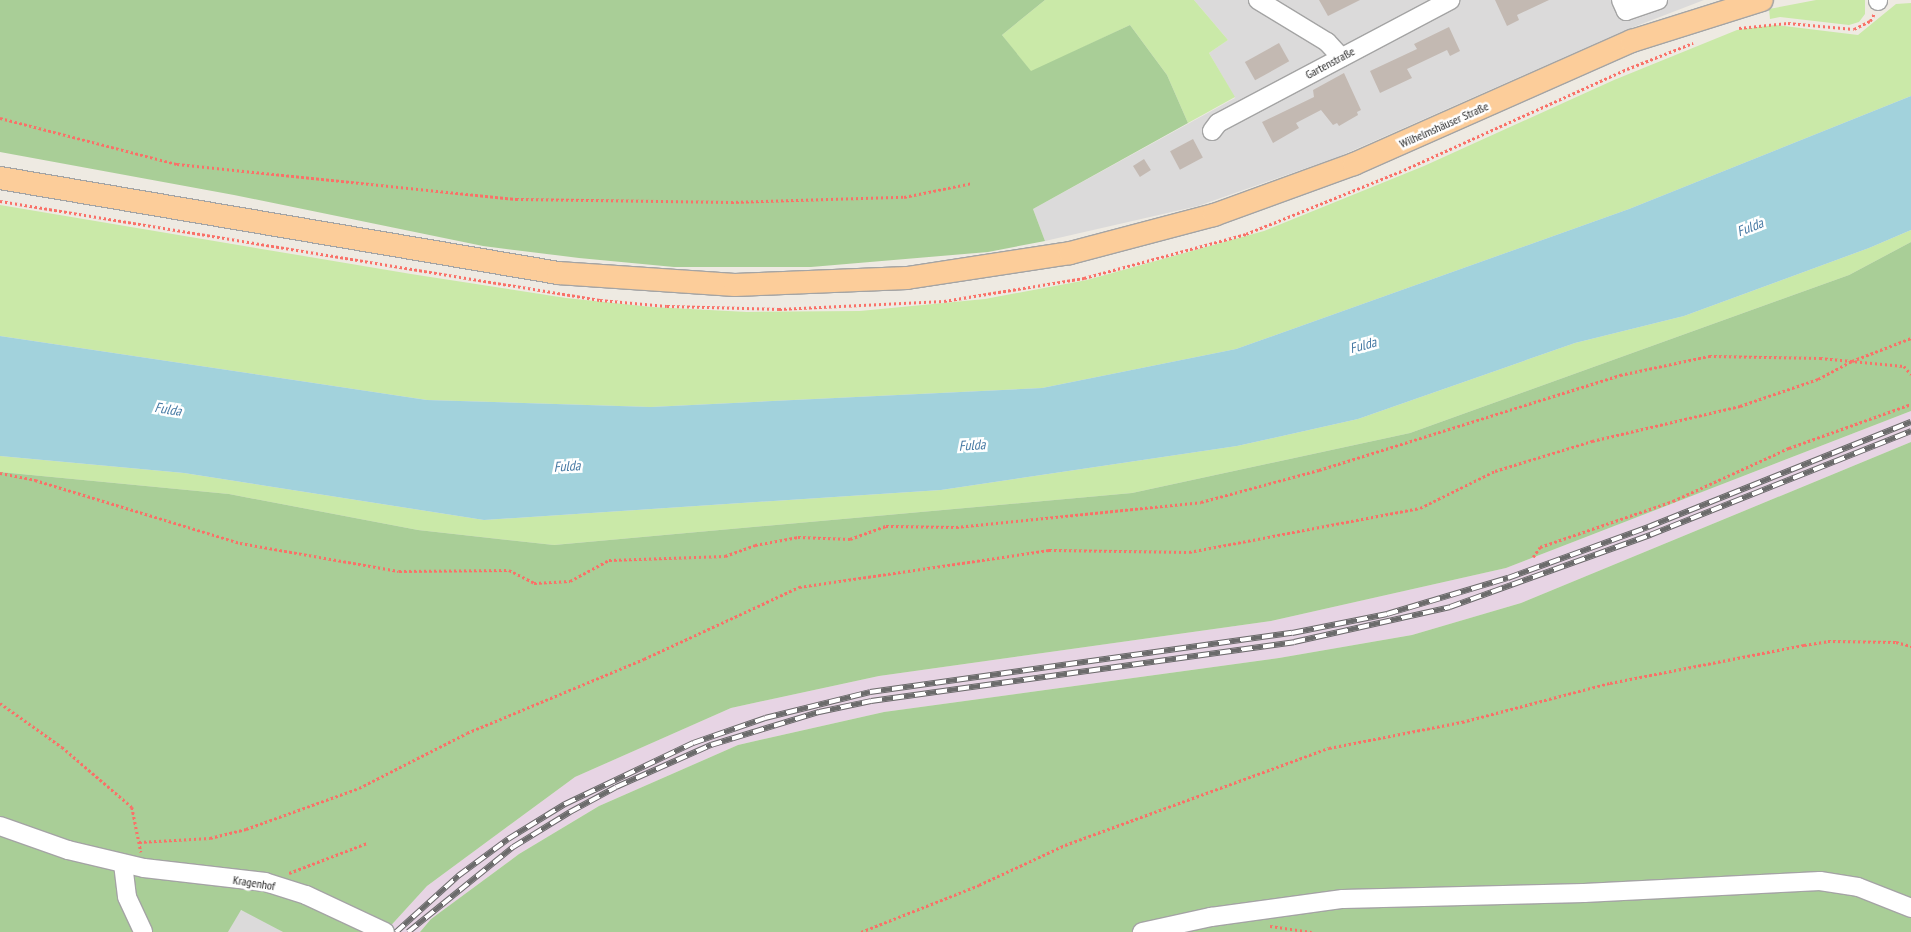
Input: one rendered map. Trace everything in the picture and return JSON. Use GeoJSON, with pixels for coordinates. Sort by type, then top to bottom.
{"type":"FeatureCollection","features":[{"type":"Feature","properties":{"kind":"main road","name":"Wilhelmshäuser Straße"},"geometry":{"type":"LineString","coordinates":[[0,178],[458,257],[558,272],[676,283],[794,285],[907,278],[1016,263],[1123,241],[1214,215],[1307,183],[1632,41],[1762,0]]}},
{"type":"Feature","properties":{"kind":"street"},"geometry":{"type":"LineString","coordinates":[[1258,0],[1327,42],[1341,57]]}},
{"type":"Feature","properties":{"kind":"street","name":"Gartenstraße"},"geometry":{"type":"LineString","coordinates":[[1212,131],[1218,123],[1450,0]]}},
{"type":"Feature","properties":{"kind":"street"},"geometry":{"type":"LineString","coordinates":[[1621,0],[1626,11],[1658,0]]}},
{"type":"Feature","properties":{"kind":"street","name":"Kragenhof"},"geometry":{"type":"LineString","coordinates":[[0,826],[30,838],[123,864],[265,882],[306,895],[385,932]]}},
{"type":"Feature","properties":{"kind":"street"},"geometry":{"type":"LineString","coordinates":[[123,864],[127,897],[144,932]]}},
{"type":"Feature","properties":{"kind":"street"},"geometry":{"type":"LineString","coordinates":[[1142,932],[1212,917],[1343,898],[1584,893],[1820,881],[1858,887],[1911,908]]}},
{"type":"Feature","properties":{"kind":"path"},"geometry":{"type":"LineString","coordinates":[[1733,29],[1788,23],[1854,28],[1870,21],[1878,1]]}},
{"type":"Feature","properties":{"kind":"path"},"geometry":{"type":"LineString","coordinates":[[0,201],[430,274],[609,301],[667,306],[779,309],[944,301],[1084,278],[1246,234],[1404,170],[1627,68],[1700,40]]}},
{"type":"Feature","properties":{"kind":"path"},"geometry":{"type":"LineString","coordinates":[[0,118],[177,164],[516,199],[731,202],[904,197],[972,183]]}},
{"type":"Feature","properties":{"kind":"path"},"geometry":{"type":"LineString","coordinates":[[139,842],[210,838],[246,829],[343,794],[468,733],[644,659],[800,587],[1050,550],[1189,552],[1420,508],[1495,471],[1592,441],[1740,406],[1818,379],[1852,361],[1911,338]]}},
{"type":"Feature","properties":{"kind":"path"},"geometry":{"type":"LineString","coordinates":[[0,473],[43,482],[240,542],[398,571],[509,570],[534,583],[570,581],[609,560],[725,556],[755,545],[798,537],[850,540],[886,526],[956,526],[1201,502],[1319,470],[1620,375],[1709,356],[1852,361],[1904,366],[1911,374]]}},
{"type":"Feature","properties":{"kind":"path"},"geometry":{"type":"LineString","coordinates":[[1533,557],[1540,547],[1673,501],[1789,448],[1911,404]]}},
{"type":"Feature","properties":{"kind":"path"},"geometry":{"type":"LineString","coordinates":[[861,932],[979,885],[1065,845],[1329,748],[1462,722],[1610,683],[1804,645],[1828,641],[1896,642],[1911,646]]}},
{"type":"Feature","properties":{"kind":"path"},"geometry":{"type":"LineString","coordinates":[[0,703],[62,748],[132,807],[144,868]]}},
{"type":"Feature","properties":{"kind":"path"},"geometry":{"type":"LineString","coordinates":[[265,882],[367,843]]}},
{"type":"Feature","properties":{"kind":"shaded area"},"geometry":{"type":"Polygon","coordinates":[[[1194,0],[1704,0],[1626,30],[1338,157],[1198,206],[1045,241],[1033,209],[1235,98],[1209,53],[1228,40],[1194,0]]]}},
{"type":"Feature","properties":{"kind":"shaded area"},"geometry":{"type":"Polygon","coordinates":[[[1911,411],[1911,442],[1521,603],[1412,635],[1279,658],[884,712],[738,745],[599,806],[519,854],[431,919],[420,932],[385,932],[427,886],[575,777],[731,708],[879,676],[1271,621],[1506,568],[1911,411]]]}},
{"type":"Feature","properties":{"kind":"shaded area"},"geometry":{"type":"Polygon","coordinates":[[[240,910],[258,917],[283,932],[228,932],[240,910]]]}},
{"type":"Feature","properties":{"kind":"green space"},"geometry":{"type":"Polygon","coordinates":[[[0,0],[1045,0],[1002,35],[1031,71],[1130,25],[1167,75],[1188,123],[1033,209],[1045,241],[988,252],[811,267],[674,267],[579,258],[483,246],[234,195],[0,152],[0,0]]]}},
{"type":"Feature","properties":{"kind":"green space"},"geometry":{"type":"Polygon","coordinates":[[[1045,0],[1194,0],[1228,40],[1209,53],[1235,97],[1188,123],[1167,75],[1130,25],[1031,72],[1002,35],[1045,0]]]}},
{"type":"Feature","properties":{"kind":"green space"},"geometry":{"type":"Polygon","coordinates":[[[1816,0],[1865,0],[1865,14],[1859,22],[1849,25],[1780,17],[1770,19],[1769,9],[1816,0]]]}},
{"type":"Feature","properties":{"kind":"green space"},"geometry":{"type":"Polygon","coordinates":[[[1911,3],[1911,96],[1629,209],[1236,349],[1042,388],[651,407],[427,400],[0,336],[0,205],[411,274],[566,298],[652,307],[747,312],[860,311],[985,299],[1087,280],[1264,231],[1424,166],[1614,80],[1737,30],[1775,25],[1858,35],[1896,4],[1911,3]]]}},
{"type":"Feature","properties":{"kind":"green space"},"geometry":{"type":"Polygon","coordinates":[[[1911,230],[1911,242],[1849,275],[1410,433],[1132,493],[554,545],[418,530],[229,494],[0,472],[0,456],[184,473],[484,520],[941,490],[1237,446],[1358,419],[1575,343],[1684,316],[1869,248],[1911,230]]]}},
{"type":"Feature","properties":{"kind":"green space"},"geometry":{"type":"Polygon","coordinates":[[[1911,242],[1911,411],[1506,568],[1271,621],[879,676],[731,708],[575,777],[427,886],[385,932],[283,932],[241,910],[228,932],[0,932],[0,472],[229,494],[418,530],[554,545],[1132,493],[1410,433],[1849,275],[1911,242]]]}},
{"type":"Feature","properties":{"kind":"green space"},"geometry":{"type":"Polygon","coordinates":[[[1911,442],[1911,932],[420,932],[431,919],[519,854],[599,806],[738,745],[884,712],[1279,658],[1412,635],[1521,603],[1911,442]]]}},
{"type":"Feature","properties":{"kind":"water","name":"Fulda"},"geometry":{"type":"Polygon","coordinates":[[[1911,96],[1911,230],[1869,248],[1684,316],[1575,343],[1358,419],[1237,446],[941,490],[484,520],[184,473],[0,456],[0,336],[427,400],[651,407],[1042,388],[1236,349],[1629,209],[1911,96]]]}},
{"type":"Feature","properties":{"kind":"building"},"geometry":{"type":"Polygon","coordinates":[[[1319,0],[1360,0],[1328,16],[1319,0]]]}},
{"type":"Feature","properties":{"kind":"building"},"geometry":{"type":"Polygon","coordinates":[[[1495,0],[1549,0],[1517,15],[1519,20],[1507,26],[1495,0]]]}},
{"type":"Feature","properties":{"kind":"building"},"geometry":{"type":"Polygon","coordinates":[[[1449,27],[1460,51],[1450,56],[1447,50],[1407,69],[1412,78],[1380,93],[1370,71],[1417,49],[1414,44],[1449,27]]]}},
{"type":"Feature","properties":{"kind":"building"},"geometry":{"type":"Polygon","coordinates":[[[1279,43],[1289,61],[1255,80],[1245,62],[1279,43]]]}},
{"type":"Feature","properties":{"kind":"building"},"geometry":{"type":"Polygon","coordinates":[[[1344,73],[1361,110],[1357,112],[1358,115],[1339,126],[1337,123],[1333,125],[1321,110],[1296,123],[1299,128],[1273,143],[1262,122],[1314,97],[1313,90],[1344,73]]]}},
{"type":"Feature","properties":{"kind":"building"},"geometry":{"type":"Polygon","coordinates":[[[1193,139],[1203,158],[1180,170],[1170,151],[1193,139]]]}},
{"type":"Feature","properties":{"kind":"building"},"geometry":{"type":"Polygon","coordinates":[[[1144,159],[1151,170],[1140,177],[1133,166],[1144,159]]]}},
{"type":"Feature","properties":{"kind":"railway"},"geometry":{"type":"LineString","coordinates":[[396,932],[458,876],[508,839],[565,804],[693,743],[765,718],[870,692],[1292,633],[1387,614],[1508,578],[1648,527],[1911,422]]}},
{"type":"Feature","properties":{"kind":"railway"},"geometry":{"type":"LineString","coordinates":[[408,932],[513,847],[570,812],[616,787],[711,745],[819,712],[871,701],[1294,642],[1450,607],[1650,535],[1911,431]]}}]}
